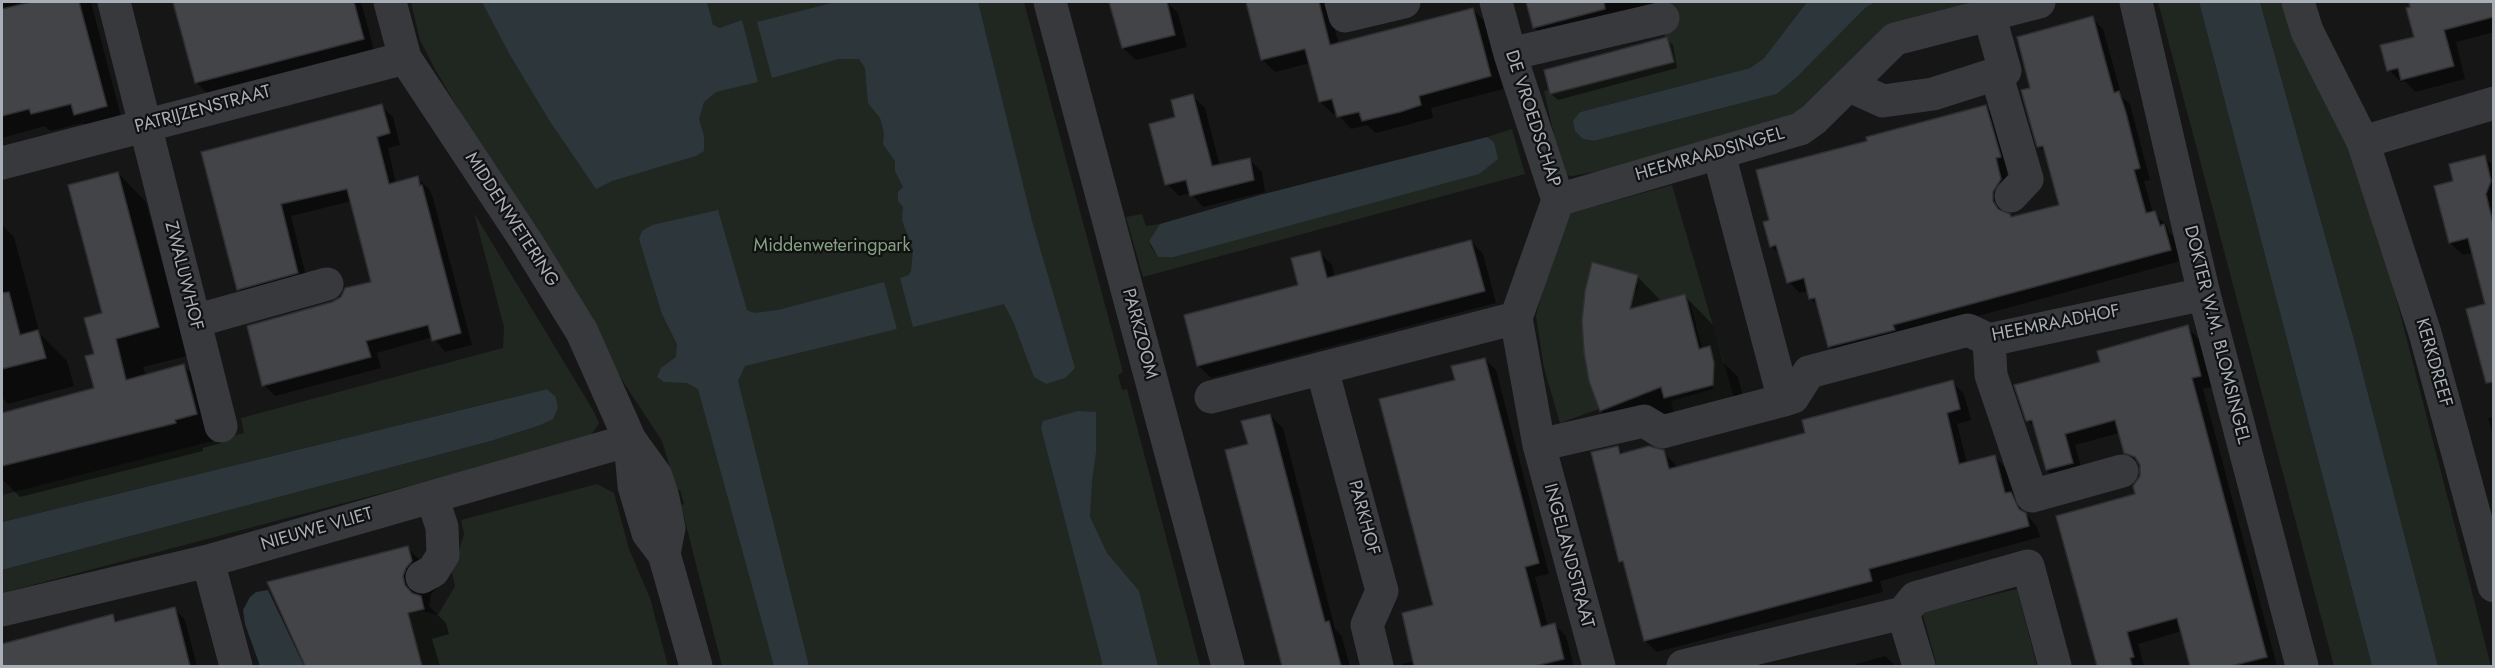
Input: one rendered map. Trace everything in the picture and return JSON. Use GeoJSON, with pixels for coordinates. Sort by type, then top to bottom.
{"type":"FeatureCollection","features":[{"type":"Feature","properties":{"kind":"street","name":"ZWALUWHOF"},"geometry":{"type":"LineString","coordinates":[[114,2],[221,426]]}},
{"type":"Feature","properties":{"kind":"street","name":"MIDDENWETERING"},"geometry":{"type":"LineString","coordinates":[[390,2],[405,57],[526,240],[582,332],[630,440],[634,486],[648,532],[664,554],[696,666]]}},
{"type":"Feature","properties":{"kind":"street","name":"PARKZOOM"},"geometry":{"type":"LineString","coordinates":[[1050,2],[1228,666]]}},
{"type":"Feature","properties":{"kind":"street"},"geometry":{"type":"LineString","coordinates":[[1341,2],[1345,16],[1404,2]]}},
{"type":"Feature","properties":{"kind":"street","name":"DE VROEDSCHAP"},"geometry":{"type":"LineString","coordinates":[[1496,2],[1510,54],[1558,200],[1516,318],[1539,444]]}},
{"type":"Feature","properties":{"kind":"street","name":"HEEMRAADSINGEL"},"geometry":{"type":"LineString","coordinates":[[1558,200],[1800,129],[1814,119],[1895,39],[2039,2]]}},
{"type":"Feature","properties":{"kind":"street","name":"DOKTER W.M. BLOMSINGEL"},"geometry":{"type":"LineString","coordinates":[[2136,2],[2204,294],[2302,666]]}},
{"type":"Feature","properties":{"kind":"street","name":"KERKDREEF"},"geometry":{"type":"LineString","coordinates":[[2298,2],[2307,31],[2363,142],[2425,333],[2493,586]]}},
{"type":"Feature","properties":{"kind":"street"},"geometry":{"type":"LineString","coordinates":[[1848,85],[1883,101],[1932,94],[2005,71],[1989,14]]}},
{"type":"Feature","properties":{"kind":"street"},"geometry":{"type":"LineString","coordinates":[[1510,54],[1662,18]]}},
{"type":"Feature","properties":{"kind":"street","name":"PATRIJZENSTRAAT"},"geometry":{"type":"LineString","coordinates":[[2,163],[405,57]]}},
{"type":"Feature","properties":{"kind":"street"},"geometry":{"type":"LineString","coordinates":[[1996,74],[2027,179],[2011,196]]}},
{"type":"Feature","properties":{"kind":"street"},"geometry":{"type":"LineString","coordinates":[[2363,142],[2493,103]]}},
{"type":"Feature","properties":{"kind":"street"},"geometry":{"type":"LineString","coordinates":[[1539,444],[1644,422],[1662,432],[1784,400],[1719,154]]}},
{"type":"Feature","properties":{"kind":"street"},"geometry":{"type":"LineString","coordinates":[[195,321],[327,284]]}},
{"type":"Feature","properties":{"kind":"street","name":"HEEMRAADHOF"},"geometry":{"type":"LineString","coordinates":[[1784,400],[1793,397],[1809,372],[1968,330],[1989,340],[2204,294]]}},
{"type":"Feature","properties":{"kind":"street"},"geometry":{"type":"LineString","coordinates":[[1211,397],[1516,318]]}},
{"type":"Feature","properties":{"kind":"street"},"geometry":{"type":"LineString","coordinates":[[1989,340],[1991,375],[2032,496],[2122,471]]}},
{"type":"Feature","properties":{"kind":"street","name":"PARKHOF"},"geometry":{"type":"LineString","coordinates":[[1322,369],[1382,591],[1367,625],[1377,666]]}},
{"type":"Feature","properties":{"kind":"street","name":"NIEUWE VLIET"},"geometry":{"type":"LineString","coordinates":[[2,610],[207,561],[630,440]]}},
{"type":"Feature","properties":{"kind":"street","name":"INGELANDSTRAAT"},"geometry":{"type":"LineString","coordinates":[[1539,444],[1599,666]]}},
{"type":"Feature","properties":{"kind":"street"},"geometry":{"type":"LineString","coordinates":[[422,577],[433,571],[442,555],[442,527],[432,497]]}},
{"type":"Feature","properties":{"kind":"street"},"geometry":{"type":"LineString","coordinates":[[207,561],[236,666]]}},
{"type":"Feature","properties":{"kind":"street"},"geometry":{"type":"LineString","coordinates":[[1683,666],[1903,613],[1915,598],[2028,566],[2055,666]]}},
{"type":"Feature","properties":{"kind":"street"},"geometry":{"type":"LineString","coordinates":[[1903,613],[1918,666]]}},
{"type":"Feature","properties":{"kind":"green space","name":"Middenweteringpark"},"geometry":{"type":"Polygon","coordinates":[[[411,2],[1024,2],[1123,372],[1118,375],[1122,390],[1127,389],[1200,666],[722,666],[681,505],[684,504],[680,490],[677,490],[662,441],[607,357],[534,223],[528,226],[436,71],[420,40],[411,2]]]}},
{"type":"Feature","properties":{"kind":"green space"},"geometry":{"type":"Polygon","coordinates":[[[1657,2],[1807,2],[1764,58],[1750,68],[1580,112],[1583,139],[1594,141],[1777,94],[1797,77],[1866,6],[1876,2],[1984,2],[1800,116],[1610,169],[1572,176],[1563,175],[1544,91],[1670,59],[1657,2]]]}},
{"type":"Feature","properties":{"kind":"green space"},"geometry":{"type":"Polygon","coordinates":[[[2158,2],[2199,2],[2372,666],[2334,666],[2158,2]]]}},
{"type":"Feature","properties":{"kind":"green space"},"geometry":{"type":"Polygon","coordinates":[[[2260,2],[2282,2],[2294,41],[2353,154],[2368,189],[2491,666],[2438,666],[2355,343],[2260,2]]]}},
{"type":"Feature","properties":{"kind":"green space"},"geometry":{"type":"Polygon","coordinates":[[[1512,129],[1525,174],[1143,277],[1126,217],[1142,214],[1146,226],[1160,224],[1149,241],[1151,247],[1158,257],[1174,257],[1235,239],[1494,142],[1487,137],[1512,129]]]}},
{"type":"Feature","properties":{"kind":"green space"},"geometry":{"type":"Polygon","coordinates":[[[1672,185],[1735,401],[1675,419],[1671,401],[1713,389],[1690,303],[1646,315],[1629,312],[1631,300],[1639,285],[1600,270],[1604,407],[1560,423],[1544,368],[1536,316],[1547,274],[1571,213],[1672,185]]]}},
{"type":"Feature","properties":{"kind":"green space"},"geometry":{"type":"Polygon","coordinates":[[[474,213],[593,410],[599,423],[592,434],[580,441],[2,593],[2,570],[491,441],[538,426],[558,408],[556,397],[547,389],[2,522],[2,495],[244,433],[241,418],[503,348],[504,327],[474,213]]]}},
{"type":"Feature","properties":{"kind":"green space"},"geometry":{"type":"Polygon","coordinates":[[[597,484],[614,493],[629,549],[650,598],[668,666],[395,666],[365,656],[404,615],[422,611],[438,615],[455,586],[452,573],[464,534],[461,520],[597,484]]]}},
{"type":"Feature","properties":{"kind":"green space"},"geometry":{"type":"Polygon","coordinates":[[[2017,589],[2037,666],[1937,666],[1922,612],[2017,589]]]}},
{"type":"Feature","properties":{"kind":"shaded area"},"geometry":{"type":"Polygon","coordinates":[[[482,2],[707,2],[713,25],[720,28],[742,20],[758,82],[716,92],[704,102],[699,119],[704,136],[704,151],[696,156],[612,181],[596,189],[549,120],[510,55],[482,2]]]}},
{"type":"Feature","properties":{"kind":"shaded area"},"geometry":{"type":"Polygon","coordinates":[[[836,2],[978,2],[1032,221],[1075,368],[1065,378],[1046,384],[1034,377],[1013,321],[1004,304],[913,327],[900,278],[909,275],[911,271],[913,250],[902,220],[903,207],[898,201],[898,192],[903,187],[895,171],[895,161],[883,144],[884,133],[880,118],[868,103],[865,68],[859,59],[838,59],[772,78],[757,22],[836,2]]]}},
{"type":"Feature","properties":{"kind":"shaded area"},"geometry":{"type":"Polygon","coordinates":[[[1807,2],[1876,2],[1866,7],[1797,77],[1777,94],[1594,141],[1583,139],[1575,131],[1573,121],[1580,112],[1750,68],[1764,58],[1807,2]]]}},
{"type":"Feature","properties":{"kind":"shaded area"},"geometry":{"type":"Polygon","coordinates":[[[2199,2],[2260,2],[2355,343],[2438,666],[2372,666],[2199,2]]]}},
{"type":"Feature","properties":{"kind":"shaded area"},"geometry":{"type":"Polygon","coordinates":[[[1487,137],[1494,142],[1498,159],[1479,174],[1174,257],[1158,257],[1149,241],[1160,224],[1260,195],[1487,137]]]}},
{"type":"Feature","properties":{"kind":"shaded area"},"geometry":{"type":"Polygon","coordinates":[[[718,210],[747,310],[754,313],[778,310],[884,282],[897,329],[745,366],[738,381],[809,666],[774,666],[698,389],[687,383],[664,382],[657,377],[661,368],[676,357],[677,344],[662,314],[639,239],[642,231],[652,225],[718,210]]]}},
{"type":"Feature","properties":{"kind":"shaded area"},"geometry":{"type":"Polygon","coordinates":[[[547,389],[556,397],[558,408],[553,419],[538,426],[491,441],[2,570],[2,522],[547,389]]]}},
{"type":"Feature","properties":{"kind":"shaded area"},"geometry":{"type":"Polygon","coordinates":[[[1078,411],[1096,412],[1096,452],[1090,517],[1107,553],[1139,591],[1158,666],[1103,666],[1041,428],[1043,421],[1078,411]]]}},
{"type":"Feature","properties":{"kind":"shaded area"},"geometry":{"type":"Polygon","coordinates":[[[268,590],[304,666],[260,666],[245,624],[243,610],[250,597],[256,592],[268,590]]]}},
{"type":"Feature","properties":{"kind":"building"},"geometry":{"type":"Polygon","coordinates":[[[31,2],[79,2],[107,106],[74,115],[71,104],[31,114],[29,109],[2,116],[2,9],[31,2]]]}},
{"type":"Feature","properties":{"kind":"building"},"geometry":{"type":"Polygon","coordinates":[[[173,2],[354,2],[364,39],[195,83],[173,2]]]}},
{"type":"Feature","properties":{"kind":"building"},"geometry":{"type":"Polygon","coordinates":[[[1109,2],[1167,2],[1175,35],[1122,48],[1109,2]]]}},
{"type":"Feature","properties":{"kind":"building"},"geometry":{"type":"Polygon","coordinates":[[[1246,2],[1319,2],[1330,45],[1473,8],[1491,76],[1419,96],[1421,105],[1400,112],[1362,121],[1359,112],[1337,117],[1332,99],[1319,102],[1305,49],[1261,60],[1246,2]]]}},
{"type":"Feature","properties":{"kind":"building"},"geometry":{"type":"Polygon","coordinates":[[[1526,2],[1604,2],[1605,9],[1533,28],[1526,2]]]}},
{"type":"Feature","properties":{"kind":"building"},"geometry":{"type":"Polygon","coordinates":[[[2409,2],[2493,2],[2493,17],[2444,30],[2454,66],[2401,80],[2398,68],[2387,71],[2380,45],[2414,37],[2406,8],[2410,7],[2409,2]]]}},
{"type":"Feature","properties":{"kind":"building"},"geometry":{"type":"Polygon","coordinates":[[[2093,16],[2114,93],[2119,91],[2126,113],[2140,168],[2134,170],[2146,213],[2155,211],[2160,226],[2164,224],[2171,250],[1893,325],[1895,330],[1828,347],[1815,298],[1809,299],[1804,278],[1787,283],[1776,245],[1770,247],[1763,222],[1769,220],[1756,170],[1867,141],[1866,137],[1986,105],[2001,157],[1996,158],[2001,179],[1993,192],[1993,201],[1998,209],[2010,214],[2011,217],[2059,205],[2043,146],[2037,147],[2021,90],[2030,88],[2017,37],[2093,16]]]}},
{"type":"Feature","properties":{"kind":"building"},"geometry":{"type":"Polygon","coordinates":[[[1667,37],[1674,62],[1550,94],[1544,70],[1667,37]]]}},
{"type":"Feature","properties":{"kind":"building"},"geometry":{"type":"Polygon","coordinates":[[[1193,94],[1212,166],[1250,158],[1254,180],[1190,196],[1186,180],[1165,185],[1149,124],[1175,117],[1171,100],[1193,94]]]}},
{"type":"Feature","properties":{"kind":"building"},"geometry":{"type":"Polygon","coordinates":[[[382,104],[390,133],[377,137],[389,184],[418,176],[461,333],[432,341],[428,325],[366,341],[371,357],[262,386],[247,326],[332,302],[341,297],[345,288],[371,282],[347,189],[281,204],[298,273],[237,290],[201,152],[382,104]]]}},
{"type":"Feature","properties":{"kind":"building"},"geometry":{"type":"Polygon","coordinates":[[[2485,155],[2491,181],[2486,194],[2493,223],[2493,382],[2486,383],[2466,309],[2485,304],[2468,238],[2449,243],[2434,186],[2453,181],[2449,164],[2485,155]]]}},
{"type":"Feature","properties":{"kind":"building"},"geometry":{"type":"Polygon","coordinates":[[[118,172],[159,327],[116,339],[126,380],[184,364],[197,414],[175,420],[176,423],[2,466],[2,413],[94,388],[85,356],[94,354],[84,318],[102,313],[68,185],[118,172]]]}},
{"type":"Feature","properties":{"kind":"building"},"geometry":{"type":"Polygon","coordinates":[[[1471,240],[1485,291],[1197,366],[1184,315],[1298,285],[1291,258],[1320,251],[1327,278],[1471,240]]]}},
{"type":"Feature","properties":{"kind":"building"},"geometry":{"type":"Polygon","coordinates":[[[1592,262],[1638,275],[1630,309],[1685,294],[1699,349],[1710,346],[1714,363],[1713,385],[1664,398],[1661,387],[1600,411],[1589,381],[1582,321],[1585,291],[1592,262]]]}},
{"type":"Feature","properties":{"kind":"building"},"geometry":{"type":"Polygon","coordinates":[[[9,292],[20,335],[38,330],[46,358],[2,369],[2,293],[9,292]]]}},
{"type":"Feature","properties":{"kind":"building"},"geometry":{"type":"Polygon","coordinates":[[[2188,325],[2201,376],[2192,378],[2267,657],[2231,666],[2190,666],[2177,618],[2127,632],[2134,657],[2130,658],[2132,666],[2097,666],[2056,516],[2135,494],[2133,486],[2140,476],[2140,465],[2135,457],[2124,453],[2115,420],[2065,434],[2073,463],[2046,470],[2032,420],[2026,421],[2014,385],[2100,362],[2097,351],[2188,325]]]}},
{"type":"Feature","properties":{"kind":"building"},"geometry":{"type":"Polygon","coordinates":[[[1485,358],[1539,563],[1525,567],[1541,627],[1555,623],[1564,659],[1535,666],[1414,666],[1402,613],[1433,605],[1379,399],[1455,380],[1451,366],[1485,358]]]}},
{"type":"Feature","properties":{"kind":"building"},"geometry":{"type":"Polygon","coordinates":[[[1953,380],[1960,409],[1947,413],[1959,464],[1995,455],[2005,493],[2011,492],[2019,509],[2026,513],[2029,526],[1869,569],[1872,581],[1644,641],[1623,561],[1619,562],[1591,452],[1618,446],[1620,454],[1649,446],[1664,450],[1669,469],[1805,433],[1802,420],[1953,380]]]}},
{"type":"Feature","properties":{"kind":"building"},"geometry":{"type":"Polygon","coordinates":[[[1270,414],[1325,622],[1329,621],[1341,666],[1282,666],[1225,450],[1248,444],[1241,421],[1270,414]]]}},
{"type":"Feature","properties":{"kind":"building"},"geometry":{"type":"Polygon","coordinates":[[[408,546],[412,561],[403,576],[405,585],[412,593],[421,596],[424,609],[408,613],[422,666],[305,666],[267,582],[408,546]]]}},
{"type":"Feature","properties":{"kind":"building"},"geometry":{"type":"Polygon","coordinates":[[[175,607],[190,666],[2,666],[2,644],[113,614],[115,622],[175,607]]]}}]}
